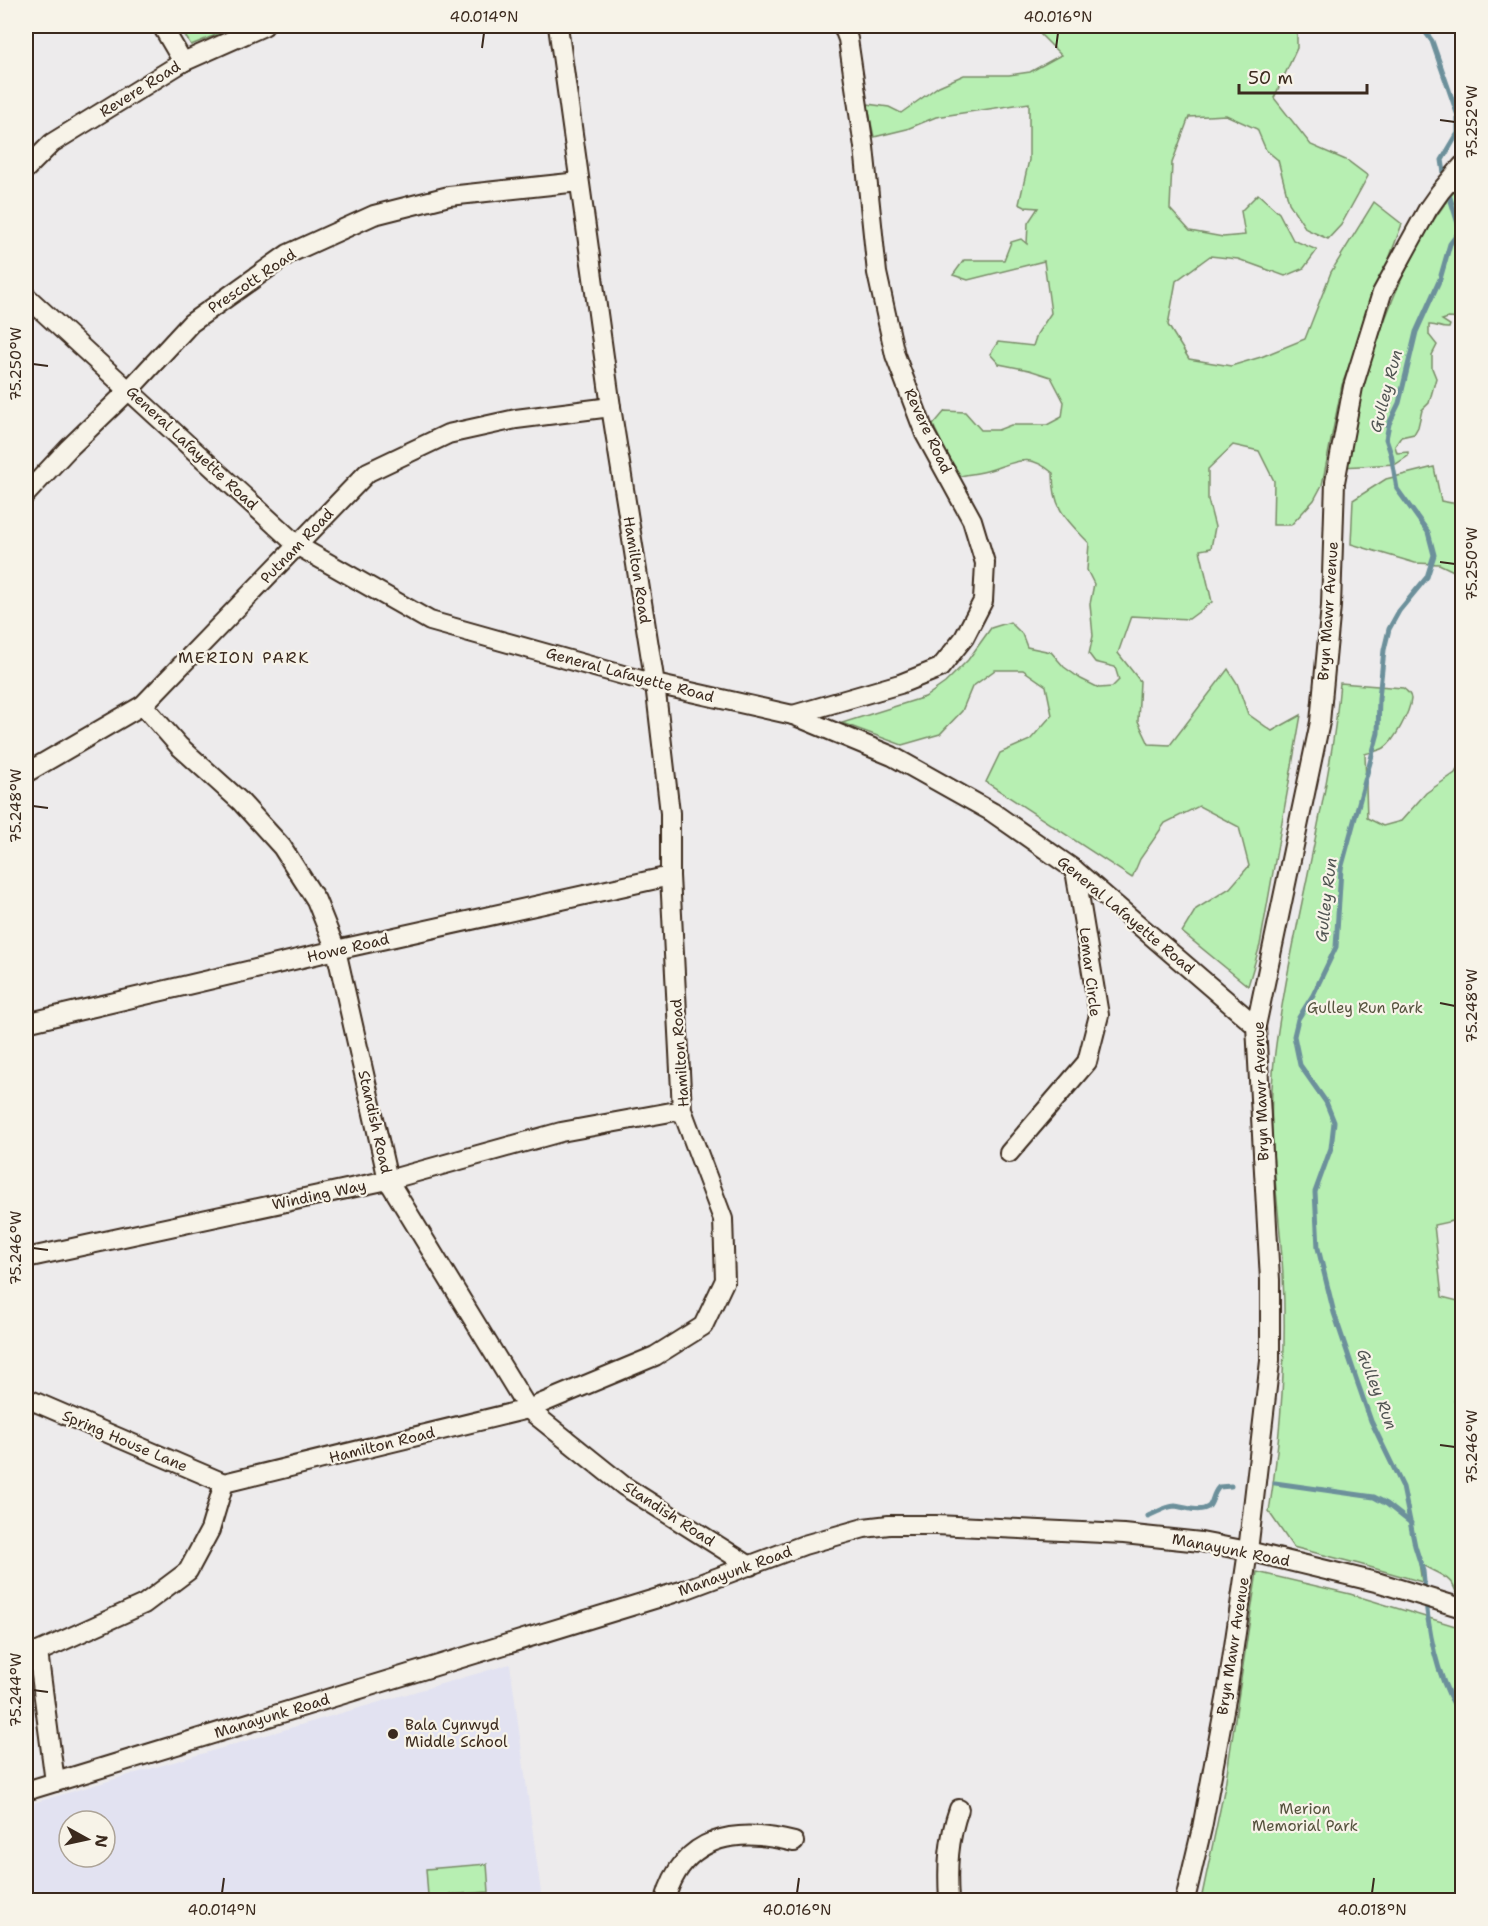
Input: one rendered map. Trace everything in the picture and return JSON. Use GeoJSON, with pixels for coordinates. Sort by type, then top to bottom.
{"type":"FeatureCollection","features":[{"type":"Feature","properties":{"kind":"street"},"geometry":{"type":"LineString","coordinates":[[162,26],[183,62]]}},
{"type":"Feature","properties":{"kind":"street","name":"Revere Road"},"geometry":{"type":"LineString","coordinates":[[26,169],[52,143],[183,62],[264,26]]}},
{"type":"Feature","properties":{"kind":"street","name":"Hamilton Road"},"geometry":{"type":"LineString","coordinates":[[224,1483],[528,1409],[656,1356],[703,1326],[725,1280],[723,1219],[682,1110],[670,876],[670,813],[655,684],[611,406],[558,26]]}},
{"type":"Feature","properties":{"kind":"street","name":"Revere Road"},"geometry":{"type":"LineString","coordinates":[[794,715],[900,684],[940,669],[964,638],[983,601],[985,563],[972,520],[925,434],[895,355],[877,273],[864,147],[848,39],[843,26]]}},
{"type":"Feature","properties":{"kind":"street","name":"Bryn Mawr Avenue"},"geometry":{"type":"LineString","coordinates":[[1185,1900],[1202,1828],[1227,1694],[1248,1551],[1270,1361],[1270,1280],[1256,1026],[1320,722],[1331,606],[1335,482],[1353,387],[1382,293],[1440,192],[1462,166]]}},
{"type":"Feature","properties":{"kind":"street","name":"Prescott Road"},"geometry":{"type":"LineString","coordinates":[[26,494],[68,449],[129,390],[191,323],[288,254],[374,215],[449,196],[579,182]]}},
{"type":"Feature","properties":{"kind":"street","name":"General Lafayette Road"},"geometry":{"type":"LineString","coordinates":[[26,296],[298,546],[430,621],[655,684],[794,715],[892,756],[992,812],[1075,870],[1256,1026]]}},
{"type":"Feature","properties":{"kind":"street","name":"Putnam Road"},"geometry":{"type":"LineString","coordinates":[[26,773],[143,705],[368,472],[448,434],[516,419],[611,406]]}},
{"type":"Feature","properties":{"kind":"street","name":"Standish Road"},"geometry":{"type":"LineString","coordinates":[[143,705],[179,746],[240,801],[282,847],[316,900],[336,950],[388,1180],[528,1409],[624,1486],[750,1566]]}},
{"type":"Feature","properties":{"kind":"street","name":"Lemar Circle"},"geometry":{"type":"LineString","coordinates":[[1009,1153],[1087,1062],[1099,1015],[1075,870]]}},
{"type":"Feature","properties":{"kind":"street","name":"Howe Road"},"geometry":{"type":"LineString","coordinates":[[26,1023],[336,950],[670,876]]}},
{"type":"Feature","properties":{"kind":"street","name":"Winding Way"},"geometry":{"type":"LineString","coordinates":[[26,1258],[388,1180],[561,1131],[682,1110]]}},
{"type":"Feature","properties":{"kind":"street","name":"Spring House Lane"},"geometry":{"type":"LineString","coordinates":[[26,1398],[224,1483]]}},
{"type":"Feature","properties":{"kind":"street"},"geometry":{"type":"LineString","coordinates":[[55,1782],[32,1652],[144,1604],[188,1572],[210,1530],[224,1483]]}},
{"type":"Feature","properties":{"kind":"street","name":"Manayunk Road"},"geometry":{"type":"LineString","coordinates":[[26,1791],[684,1590],[836,1535],[864,1528],[912,1524],[1134,1535],[1201,1542],[1248,1551],[1425,1595],[1462,1608]]}},
{"type":"Feature","properties":{"kind":"street"},"geometry":{"type":"LineString","coordinates":[[948,1900],[948,1855],[951,1831],[959,1809]]}},
{"type":"Feature","properties":{"kind":"street"},"geometry":{"type":"LineString","coordinates":[[665,1900],[681,1865],[698,1849],[711,1842],[726,1836],[742,1835],[778,1838],[794,1842]]}},
{"type":"Feature","properties":{"kind":"shaded area","name":"Bala Cynwyd Middle School"},"geometry":{"type":"Polygon","coordinates":[[[510,1664],[542,1900],[26,1900],[26,1805],[510,1664]]]}},
{"type":"Feature","properties":{"kind":"green space"},"geometry":{"type":"Polygon","coordinates":[[[179,26],[238,26],[191,45],[179,26]]]}},
{"type":"Feature","properties":{"kind":"green space"},"geometry":{"type":"Polygon","coordinates":[[[1032,26],[1297,26],[1297,48],[1274,98],[1311,145],[1348,161],[1368,176],[1341,225],[1328,239],[1306,229],[1289,203],[1278,160],[1266,150],[1257,129],[1226,115],[1189,117],[1172,163],[1170,209],[1190,231],[1223,237],[1245,235],[1241,211],[1258,194],[1279,213],[1293,240],[1317,250],[1304,268],[1285,276],[1238,259],[1210,256],[1176,281],[1168,325],[1189,359],[1231,366],[1261,357],[1305,339],[1331,272],[1374,202],[1402,224],[1342,385],[1322,485],[1314,500],[1291,525],[1273,525],[1274,481],[1259,451],[1233,445],[1208,469],[1208,500],[1215,527],[1211,548],[1200,550],[1212,602],[1189,619],[1131,616],[1118,653],[1140,681],[1138,721],[1149,744],[1170,745],[1228,669],[1237,683],[1248,714],[1272,731],[1301,715],[1260,945],[1248,986],[1182,932],[1196,909],[1230,888],[1249,866],[1239,827],[1199,806],[1165,823],[1140,859],[1132,878],[986,782],[1000,753],[1030,740],[1052,715],[1046,686],[1023,670],[995,670],[972,687],[962,711],[940,734],[902,745],[842,723],[925,697],[945,683],[968,660],[991,628],[1010,622],[1022,634],[1027,647],[1051,652],[1064,667],[1081,679],[1099,688],[1112,687],[1119,680],[1115,667],[1095,662],[1089,654],[1093,636],[1090,604],[1094,584],[1087,570],[1089,543],[1062,512],[1055,496],[1053,473],[1036,463],[1022,461],[961,476],[950,460],[933,425],[945,411],[965,412],[981,430],[998,430],[1011,425],[1047,425],[1062,417],[1064,402],[1051,377],[999,364],[990,354],[998,342],[1033,346],[1037,334],[1051,313],[1044,261],[968,280],[953,275],[964,260],[1004,260],[1011,242],[1021,239],[1027,244],[1028,223],[1038,208],[1019,204],[1029,160],[1029,103],[936,117],[907,129],[874,137],[867,104],[889,107],[901,113],[939,86],[964,75],[1009,75],[1030,72],[1061,55],[1032,26]]]}},
{"type":"Feature","properties":{"kind":"green space"},"geometry":{"type":"Polygon","coordinates":[[[1462,182],[1462,319],[1442,320],[1450,325],[1449,328],[1429,325],[1429,335],[1437,345],[1432,355],[1432,368],[1436,378],[1429,403],[1422,410],[1414,434],[1401,437],[1395,446],[1397,453],[1408,452],[1408,456],[1396,464],[1342,467],[1373,354],[1401,281],[1438,213],[1462,182]]]}},
{"type":"Feature","properties":{"kind":"green space"},"geometry":{"type":"Polygon","coordinates":[[[1434,467],[1441,501],[1457,504],[1462,513],[1462,575],[1439,564],[1415,563],[1351,544],[1353,500],[1386,479],[1434,467]]]}},
{"type":"Feature","properties":{"kind":"green space","name":"Gulley Run Park"},"geometry":{"type":"Polygon","coordinates":[[[1340,683],[1403,688],[1411,697],[1405,719],[1388,745],[1365,754],[1367,818],[1383,826],[1401,821],[1426,793],[1455,773],[1462,760],[1462,1219],[1434,1225],[1442,1297],[1462,1302],[1462,1316],[1458,1319],[1456,1338],[1462,1345],[1462,1384],[1454,1401],[1462,1406],[1462,1594],[1456,1592],[1454,1586],[1446,1578],[1419,1563],[1422,1582],[1293,1547],[1269,1512],[1280,1424],[1284,1335],[1283,1276],[1272,1124],[1274,1061],[1286,983],[1330,758],[1340,683]]]}},
{"type":"Feature","properties":{"kind":"green space","name":"Merion Memorial Park"},"geometry":{"type":"Polygon","coordinates":[[[1257,1572],[1350,1594],[1462,1628],[1462,1900],[1201,1900],[1225,1786],[1257,1572]]]}},
{"type":"Feature","properties":{"kind":"green space"},"geometry":{"type":"Polygon","coordinates":[[[487,1864],[489,1892],[428,1896],[426,1869],[487,1864]]]}},
{"type":"Feature","properties":{"kind":"waterway"},"geometry":{"type":"LineString","coordinates":[[1421,26],[1432,41],[1458,116],[1458,133],[1442,160],[1445,179]]}},
{"type":"Feature","properties":{"kind":"waterway"},"geometry":{"type":"LineString","coordinates":[[1447,188],[1460,230]]}},
{"type":"Feature","properties":{"kind":"waterway","name":"Gulley Run"},"geometry":{"type":"LineString","coordinates":[[1425,1593],[1423,1571],[1415,1546],[1403,1487],[1371,1421],[1334,1313],[1318,1248],[1315,1192],[1331,1148],[1334,1122],[1326,1102],[1300,1065],[1294,1036],[1298,1019],[1313,995],[1336,947],[1341,869],[1378,733],[1384,650],[1389,629],[1399,611],[1427,577],[1434,555],[1428,532],[1397,489],[1386,439],[1389,424],[1399,403],[1416,332],[1440,279],[1450,244],[1462,228]]}},
{"type":"Feature","properties":{"kind":"waterway"},"geometry":{"type":"LineString","coordinates":[[1275,1483],[1374,1497],[1411,1523]]}},
{"type":"Feature","properties":{"kind":"waterway"},"geometry":{"type":"LineString","coordinates":[[1148,1516],[1172,1506],[1204,1509],[1210,1506],[1219,1487],[1231,1486]]}},
{"type":"Feature","properties":{"kind":"waterway","name":"Gulley Run"},"geometry":{"type":"LineString","coordinates":[[1426,1602],[1437,1662],[1447,1691],[1462,1717]]}},
{"type":"Feature","properties":{"kind":"place","name":"Bala Cynwyd Middle School"},"geometry":{"type":"Point","coordinates":[393,1734]}},
{"type":"Feature","properties":{"kind":"district","name":"MERION PARK"},"geometry":{"type":"Point","coordinates":[244,657]}}]}
